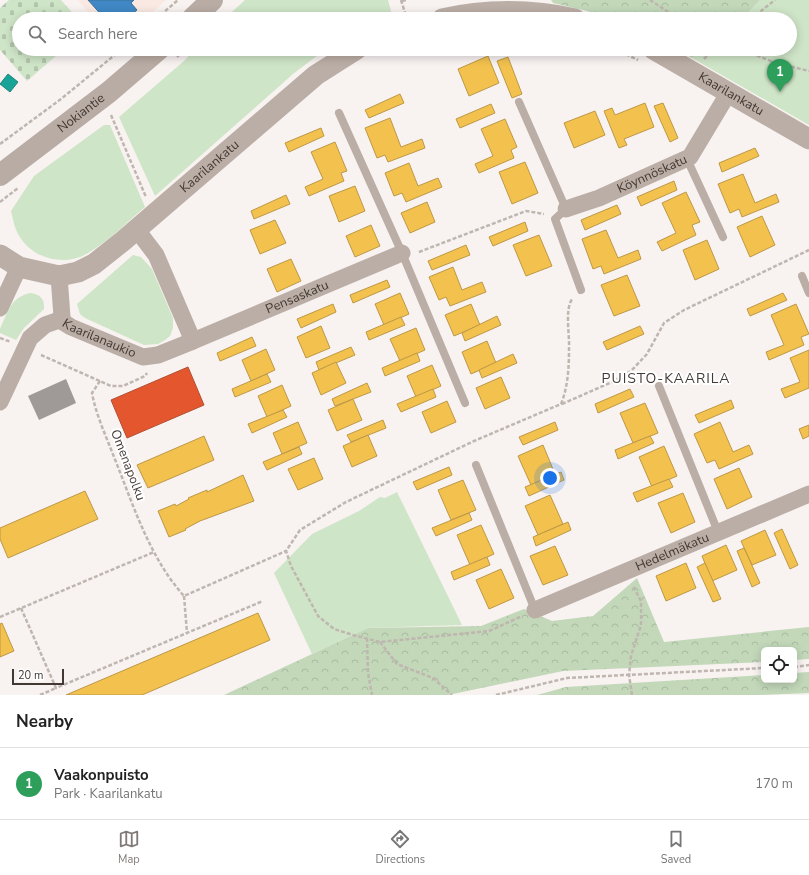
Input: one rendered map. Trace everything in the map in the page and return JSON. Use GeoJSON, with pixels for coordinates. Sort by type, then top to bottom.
{"type":"FeatureCollection","features":[{"type":"Feature","properties":{"kind":"main road"},"geometry":{"type":"LineString","coordinates":[[199,12],[212,0]]}},
{"type":"Feature","properties":{"kind":"main road","name":"Nokiantie"},"geometry":{"type":"LineString","coordinates":[[0,174],[100,100],[151,56]]}},
{"type":"Feature","properties":{"kind":"street","name":"Kaarilankatu"},"geometry":{"type":"LineString","coordinates":[[59,276],[78,272],[94,264],[137,230],[316,75],[346,56]]}},
{"type":"Feature","properties":{"kind":"street","name":"Kaarilankatu"},"geometry":{"type":"LineString","coordinates":[[665,56],[809,139]]}},
{"type":"Feature","properties":{"kind":"street","name":"Köynnöskatu"},"geometry":{"type":"LineString","coordinates":[[566,209],[599,198],[690,157],[709,128],[729,92]]}},
{"type":"Feature","properties":{"kind":"street"},"geometry":{"type":"LineString","coordinates":[[137,230],[153,249],[193,341]]}},
{"type":"Feature","properties":{"kind":"street","name":"Pensaskatu"},"geometry":{"type":"LineString","coordinates":[[193,341],[402,253]]}},
{"type":"Feature","properties":{"kind":"street"},"geometry":{"type":"LineString","coordinates":[[0,255],[19,267],[59,276]]}},
{"type":"Feature","properties":{"kind":"street"},"geometry":{"type":"LineString","coordinates":[[0,308],[19,267]]}},
{"type":"Feature","properties":{"kind":"street","name":"Kaarilanaukio"},"geometry":{"type":"LineString","coordinates":[[59,276],[62,319],[71,327],[143,358],[152,357],[193,341]]}},
{"type":"Feature","properties":{"kind":"street"},"geometry":{"type":"LineString","coordinates":[[0,402],[25,348],[37,330],[62,319]]}},
{"type":"Feature","properties":{"kind":"street","name":"Hedelmäkatu"},"geometry":{"type":"LineString","coordinates":[[535,610],[809,494]]}},
{"type":"Feature","properties":{"kind":"lane"},"geometry":{"type":"LineString","coordinates":[[520,102],[566,209],[555,219],[581,290]]}},
{"type":"Feature","properties":{"kind":"lane"},"geometry":{"type":"LineString","coordinates":[[339,113],[402,253],[465,403]]}},
{"type":"Feature","properties":{"kind":"lane"},"geometry":{"type":"LineString","coordinates":[[687,159],[723,237]]}},
{"type":"Feature","properties":{"kind":"lane"},"geometry":{"type":"LineString","coordinates":[[802,276],[809,292]]}},
{"type":"Feature","properties":{"kind":"lane"},"geometry":{"type":"LineString","coordinates":[[658,386],[718,532]]}},
{"type":"Feature","properties":{"kind":"lane"},"geometry":{"type":"LineString","coordinates":[[476,465],[535,610]]}},
{"type":"Feature","properties":{"kind":"path"},"geometry":{"type":"LineString","coordinates":[[164,12],[178,0]]}},
{"type":"Feature","properties":{"kind":"path"},"geometry":{"type":"LineString","coordinates":[[405,12],[402,1],[406,0]]}},
{"type":"Feature","properties":{"kind":"path"},"geometry":{"type":"LineString","coordinates":[[650,0],[668,12]]}},
{"type":"Feature","properties":{"kind":"path"},"geometry":{"type":"LineString","coordinates":[[760,12],[776,0]]}},
{"type":"Feature","properties":{"kind":"path"},"geometry":{"type":"LineString","coordinates":[[0,144],[85,80],[114,56]]}},
{"type":"Feature","properties":{"kind":"path"},"geometry":{"type":"LineString","coordinates":[[758,56],[776,63],[809,71]]}},
{"type":"Feature","properties":{"kind":"path"},"geometry":{"type":"LineString","coordinates":[[85,80],[111,115],[149,204],[156,212]]}},
{"type":"Feature","properties":{"kind":"path"},"geometry":{"type":"LineString","coordinates":[[402,253],[420,252],[526,210],[548,215],[566,209]]}},
{"type":"Feature","properties":{"kind":"path"},"geometry":{"type":"LineString","coordinates":[[187,633],[184,596],[286,551],[300,530],[346,502],[474,441],[612,382],[631,371],[647,354],[664,323],[684,310],[809,250]]}},
{"type":"Feature","properties":{"kind":"path"},"geometry":{"type":"LineString","coordinates":[[561,404],[566,392],[569,349],[569,302],[581,290]]}},
{"type":"Feature","properties":{"kind":"path"},"geometry":{"type":"LineString","coordinates":[[0,338],[111,386],[122,386],[145,376],[152,357]]}},
{"type":"Feature","properties":{"kind":"path","name":"Omenapolku"},"geometry":{"type":"LineString","coordinates":[[100,381],[92,393],[93,402],[139,520],[156,556],[170,580],[184,596]]}},
{"type":"Feature","properties":{"kind":"path"},"geometry":{"type":"LineString","coordinates":[[286,551],[291,566],[318,616],[334,629],[380,642],[489,632],[535,610]]}},
{"type":"Feature","properties":{"kind":"path"},"geometry":{"type":"LineString","coordinates":[[0,617],[154,552]]}},
{"type":"Feature","properties":{"kind":"path"},"geometry":{"type":"LineString","coordinates":[[626,571],[641,601],[641,625],[632,656],[629,675],[632,695]]}},
{"type":"Feature","properties":{"kind":"path"},"geometry":{"type":"LineString","coordinates":[[40,695],[262,601]]}},
{"type":"Feature","properties":{"kind":"path"},"geometry":{"type":"LineString","coordinates":[[21,608],[56,688]]}},
{"type":"Feature","properties":{"kind":"path"},"geometry":{"type":"LineString","coordinates":[[367,638],[372,695]]}},
{"type":"Feature","properties":{"kind":"path"},"geometry":{"type":"LineString","coordinates":[[380,642],[397,664],[433,678],[452,695]]}},
{"type":"Feature","properties":{"kind":"path"},"geometry":{"type":"LineString","coordinates":[[797,667],[809,666]]}},
{"type":"Feature","properties":{"kind":"path"},"geometry":{"type":"LineString","coordinates":[[496,695],[567,678],[761,668]]}},
{"type":"Feature","properties":{"kind":"shaded area"},"geometry":{"type":"Polygon","coordinates":[[[78,0],[166,0],[153,12],[88,12],[78,0]]]}},
{"type":"Feature","properties":{"kind":"green space"},"geometry":{"type":"Polygon","coordinates":[[[9,0],[61,0],[72,12],[12,12],[12,56],[56,56],[27,81],[0,50],[0,8],[9,0]]]}},
{"type":"Feature","properties":{"kind":"green space"},"geometry":{"type":"Polygon","coordinates":[[[245,0],[388,0],[391,12],[232,12],[245,0]]]}},
{"type":"Feature","properties":{"kind":"green space"},"geometry":{"type":"Polygon","coordinates":[[[551,0],[760,0],[749,12],[590,12],[553,3],[551,0]]]}},
{"type":"Feature","properties":{"kind":"green space"},"geometry":{"type":"Polygon","coordinates":[[[760,0],[809,0],[809,125],[692,58],[694,56],[797,56],[797,12],[749,12],[760,0]]]}},
{"type":"Feature","properties":{"kind":"green space"},"geometry":{"type":"Polygon","coordinates":[[[189,56],[317,56],[293,74],[155,196],[119,117],[189,56]]]}},
{"type":"Feature","properties":{"kind":"green space"},"geometry":{"type":"Polygon","coordinates":[[[104,125],[110,125],[145,207],[103,243],[79,257],[68,260],[58,260],[38,254],[23,241],[16,230],[11,211],[34,176],[104,125]]]}},
{"type":"Feature","properties":{"kind":"green space"},"geometry":{"type":"Polygon","coordinates":[[[133,255],[141,257],[152,269],[173,318],[173,328],[170,336],[158,344],[144,345],[85,318],[80,314],[77,304],[133,255]]]}},
{"type":"Feature","properties":{"kind":"green space"},"geometry":{"type":"Polygon","coordinates":[[[30,293],[39,296],[43,300],[44,309],[24,328],[16,340],[0,333],[0,329],[10,306],[18,298],[30,293]]]}},
{"type":"Feature","properties":{"kind":"green space"},"geometry":{"type":"Polygon","coordinates":[[[397,492],[462,625],[368,628],[312,654],[274,573],[312,534],[359,511],[380,497],[385,498],[397,492]]]}},
{"type":"Feature","properties":{"kind":"green space"},"geometry":{"type":"Polygon","coordinates":[[[637,578],[664,642],[809,627],[809,659],[797,660],[797,647],[761,647],[761,662],[563,671],[448,695],[224,695],[368,628],[481,626],[524,609],[552,621],[593,616],[637,578]]]}},
{"type":"Feature","properties":{"kind":"green space"},"geometry":{"type":"Polygon","coordinates":[[[809,672],[809,693],[760,695],[537,695],[566,687],[761,675],[761,683],[797,683],[797,673],[809,672]]]}},
{"type":"Feature","properties":{"kind":"building: Homes"},"geometry":{"type":"Polygon","coordinates":[[[488,56],[499,83],[469,96],[458,69],[488,56]]]}},
{"type":"Feature","properties":{"kind":"building: Homes"},"geometry":{"type":"Polygon","coordinates":[[[508,57],[522,94],[512,98],[497,61],[508,57]]]}},
{"type":"Feature","properties":{"kind":"building: Homes"},"geometry":{"type":"Polygon","coordinates":[[[400,94],[404,103],[369,118],[365,110],[400,94]]]}},
{"type":"Feature","properties":{"kind":"building: Homes"},"geometry":{"type":"Polygon","coordinates":[[[645,103],[654,127],[624,139],[627,145],[619,148],[604,111],[612,108],[615,115],[645,103]]]}},
{"type":"Feature","properties":{"kind":"building: Homes"},"geometry":{"type":"Polygon","coordinates":[[[663,103],[678,138],[670,142],[654,106],[663,103]]]}},
{"type":"Feature","properties":{"kind":"building: Homes"},"geometry":{"type":"Polygon","coordinates":[[[491,104],[495,113],[460,128],[456,119],[491,104]]]}},
{"type":"Feature","properties":{"kind":"building: Homes"},"geometry":{"type":"Polygon","coordinates":[[[595,111],[605,135],[574,148],[564,123],[595,111]]]}},
{"type":"Feature","properties":{"kind":"building: Homes"},"geometry":{"type":"Polygon","coordinates":[[[390,118],[401,147],[422,139],[425,148],[388,162],[385,155],[377,158],[365,128],[390,118]]]}},
{"type":"Feature","properties":{"kind":"building: Homes"},"geometry":{"type":"Polygon","coordinates":[[[505,119],[517,147],[511,150],[514,158],[479,173],[475,164],[493,156],[481,129],[505,119]]]}},
{"type":"Feature","properties":{"kind":"building: Homes"},"geometry":{"type":"Polygon","coordinates":[[[321,128],[324,136],[289,152],[285,143],[321,128]]]}},
{"type":"Feature","properties":{"kind":"building: Homes"},"geometry":{"type":"Polygon","coordinates":[[[335,142],[347,171],[341,173],[344,181],[309,196],[305,187],[323,179],[311,152],[335,142]]]}},
{"type":"Feature","properties":{"kind":"building: Homes"},"geometry":{"type":"Polygon","coordinates":[[[755,148],[759,156],[722,172],[719,163],[755,148]]]}},
{"type":"Feature","properties":{"kind":"building: Homes"},"geometry":{"type":"Polygon","coordinates":[[[525,162],[538,193],[512,204],[499,172],[525,162]]]}},
{"type":"Feature","properties":{"kind":"building: Homes"},"geometry":{"type":"Polygon","coordinates":[[[409,163],[418,186],[438,178],[442,187],[406,202],[402,193],[394,196],[385,173],[409,163]]]}},
{"type":"Feature","properties":{"kind":"building: Homes"},"geometry":{"type":"Polygon","coordinates":[[[743,174],[755,203],[776,194],[779,202],[742,217],[739,209],[730,213],[718,184],[743,174]]]}},
{"type":"Feature","properties":{"kind":"building: Homes"},"geometry":{"type":"Polygon","coordinates":[[[674,181],[677,190],[641,206],[637,197],[674,181]]]}},
{"type":"Feature","properties":{"kind":"building: Homes"},"geometry":{"type":"Polygon","coordinates":[[[355,186],[365,211],[339,222],[329,196],[355,186]]]}},
{"type":"Feature","properties":{"kind":"building: Homes"},"geometry":{"type":"Polygon","coordinates":[[[686,192],[700,222],[692,225],[696,235],[662,251],[657,242],[676,233],[662,203],[686,192]]]}},
{"type":"Feature","properties":{"kind":"building: Homes"},"geometry":{"type":"Polygon","coordinates":[[[286,195],[290,204],[254,219],[251,211],[286,195]]]}},
{"type":"Feature","properties":{"kind":"building: Homes"},"geometry":{"type":"Polygon","coordinates":[[[427,202],[435,222],[410,233],[401,213],[427,202]]]}},
{"type":"Feature","properties":{"kind":"building: Homes"},"geometry":{"type":"Polygon","coordinates":[[[617,205],[621,214],[585,230],[581,220],[617,205]]]}},
{"type":"Feature","properties":{"kind":"building: Homes"},"geometry":{"type":"Polygon","coordinates":[[[762,216],[775,245],[750,257],[737,227],[762,216]]]}},
{"type":"Feature","properties":{"kind":"building: Homes"},"geometry":{"type":"Polygon","coordinates":[[[275,220],[286,243],[260,254],[250,230],[275,220]]]}},
{"type":"Feature","properties":{"kind":"building: Homes"},"geometry":{"type":"Polygon","coordinates":[[[525,222],[528,231],[493,246],[489,237],[525,222]]]}},
{"type":"Feature","properties":{"kind":"building: Homes"},"geometry":{"type":"Polygon","coordinates":[[[371,225],[380,246],[355,257],[346,236],[371,225]]]}},
{"type":"Feature","properties":{"kind":"building: Homes"},"geometry":{"type":"Polygon","coordinates":[[[606,230],[618,258],[638,250],[641,259],[604,274],[601,266],[593,269],[582,239],[606,230]]]}},
{"type":"Feature","properties":{"kind":"building: Homes"},"geometry":{"type":"Polygon","coordinates":[[[539,235],[552,266],[526,276],[513,245],[539,235]]]}},
{"type":"Feature","properties":{"kind":"building: Homes"},"geometry":{"type":"Polygon","coordinates":[[[707,240],[719,269],[695,280],[683,250],[707,240]]]}},
{"type":"Feature","properties":{"kind":"building: Homes"},"geometry":{"type":"Polygon","coordinates":[[[466,245],[470,255],[432,270],[428,261],[466,245]]]}},
{"type":"Feature","properties":{"kind":"building: Homes"},"geometry":{"type":"Polygon","coordinates":[[[291,259],[301,281],[277,292],[267,269],[291,259]]]}},
{"type":"Feature","properties":{"kind":"building: Homes"},"geometry":{"type":"Polygon","coordinates":[[[453,267],[462,290],[482,282],[486,292],[450,306],[446,297],[439,300],[429,277],[453,267]]]}},
{"type":"Feature","properties":{"kind":"building: Homes"},"geometry":{"type":"Polygon","coordinates":[[[627,275],[640,306],[614,316],[601,285],[627,275]]]}},
{"type":"Feature","properties":{"kind":"building: Homes"},"geometry":{"type":"Polygon","coordinates":[[[387,280],[390,287],[353,303],[350,295],[387,280]]]}},
{"type":"Feature","properties":{"kind":"building: Homes"},"geometry":{"type":"Polygon","coordinates":[[[400,293],[409,314],[384,325],[375,304],[400,293]]]}},
{"type":"Feature","properties":{"kind":"building: Homes"},"geometry":{"type":"Polygon","coordinates":[[[783,293],[787,300],[750,316],[747,309],[783,293]]]}},
{"type":"Feature","properties":{"kind":"building: Homes"},"geometry":{"type":"Polygon","coordinates":[[[333,304],[336,312],[301,328],[297,319],[333,304]]]}},
{"type":"Feature","properties":{"kind":"building: Homes"},"geometry":{"type":"Polygon","coordinates":[[[471,304],[480,325],[454,336],[445,315],[471,304]]]}},
{"type":"Feature","properties":{"kind":"building: Homes"},"geometry":{"type":"Polygon","coordinates":[[[796,304],[809,334],[801,337],[804,345],[769,360],[766,352],[784,345],[771,315],[796,304]]]}},
{"type":"Feature","properties":{"kind":"building: Homes"},"geometry":{"type":"Polygon","coordinates":[[[497,316],[501,325],[465,341],[462,333],[497,316]]]}},
{"type":"Feature","properties":{"kind":"building: Homes"},"geometry":{"type":"Polygon","coordinates":[[[401,317],[405,325],[369,340],[366,332],[401,317]]]}},
{"type":"Feature","properties":{"kind":"building: Homes"},"geometry":{"type":"Polygon","coordinates":[[[321,326],[330,348],[306,358],[297,337],[321,326]]]}},
{"type":"Feature","properties":{"kind":"building: Homes"},"geometry":{"type":"Polygon","coordinates":[[[640,326],[644,334],[607,350],[603,342],[640,326]]]}},
{"type":"Feature","properties":{"kind":"building: Homes"},"geometry":{"type":"Polygon","coordinates":[[[416,328],[425,350],[400,361],[390,339],[416,328]]]}},
{"type":"Feature","properties":{"kind":"building: Homes"},"geometry":{"type":"Polygon","coordinates":[[[252,337],[256,346],[220,361],[217,353],[252,337]]]}},
{"type":"Feature","properties":{"kind":"building: Homes"},"geometry":{"type":"Polygon","coordinates":[[[487,341],[496,363],[471,374],[462,352],[487,341]]]}},
{"type":"Feature","properties":{"kind":"building: Homes"},"geometry":{"type":"Polygon","coordinates":[[[351,347],[355,355],[319,370],[316,362],[351,347]]]}},
{"type":"Feature","properties":{"kind":"building: Homes"},"geometry":{"type":"Polygon","coordinates":[[[266,349],[275,370],[251,381],[242,360],[266,349]]]}},
{"type":"Feature","properties":{"kind":"building: Homes"},"geometry":{"type":"Polygon","coordinates":[[[809,350],[809,388],[785,398],[781,389],[800,382],[790,358],[809,350]]]}},
{"type":"Feature","properties":{"kind":"building: Homes"},"geometry":{"type":"Polygon","coordinates":[[[417,353],[420,361],[385,376],[382,368],[417,353]]]}},
{"type":"Feature","properties":{"kind":"building: Homes"},"geometry":{"type":"Polygon","coordinates":[[[513,354],[517,363],[482,378],[479,370],[513,354]]]}},
{"type":"Feature","properties":{"kind":"building: Homes"},"geometry":{"type":"Polygon","coordinates":[[[336,362],[346,383],[321,395],[312,373],[336,362]]]}},
{"type":"Feature","properties":{"kind":"building: Homes"},"geometry":{"type":"Polygon","coordinates":[[[432,365],[441,386],[416,397],[407,376],[432,365]]]}},
{"type":"Feature","properties":{"kind":"building: Homes"},"geometry":{"type":"Polygon","coordinates":[[[267,374],[271,382],[235,397],[232,389],[267,374]]]}},
{"type":"Feature","properties":{"kind":"building: Homes"},"geometry":{"type":"Polygon","coordinates":[[[501,377],[510,398],[485,409],[476,388],[501,377]]]}},
{"type":"Feature","properties":{"kind":"building: Homes"},"geometry":{"type":"Polygon","coordinates":[[[367,383],[371,392],[335,406],[332,399],[367,383]]]}},
{"type":"Feature","properties":{"kind":"building: Homes"},"geometry":{"type":"Polygon","coordinates":[[[282,385],[291,406],[267,417],[258,396],[282,385]]]}},
{"type":"Feature","properties":{"kind":"building: Homes"},"geometry":{"type":"Polygon","coordinates":[[[433,389],[436,397],[401,412],[397,404],[433,389]]]}},
{"type":"Feature","properties":{"kind":"building: Homes"},"geometry":{"type":"Polygon","coordinates":[[[630,389],[634,397],[598,413],[595,404],[630,389]]]}},
{"type":"Feature","properties":{"kind":"building: Homes"},"geometry":{"type":"Polygon","coordinates":[[[353,399],[362,420],[337,431],[328,410],[353,399]]]}},
{"type":"Feature","properties":{"kind":"building: Homes"},"geometry":{"type":"Polygon","coordinates":[[[731,400],[734,408],[699,423],[695,415],[731,400]]]}},
{"type":"Feature","properties":{"kind":"building: Homes"},"geometry":{"type":"Polygon","coordinates":[[[447,401],[456,422],[431,433],[422,412],[447,401]]]}},
{"type":"Feature","properties":{"kind":"building: Homes"},"geometry":{"type":"Polygon","coordinates":[[[645,403],[658,433],[633,443],[620,413],[645,403]]]}},
{"type":"Feature","properties":{"kind":"building: Homes"},"geometry":{"type":"Polygon","coordinates":[[[283,410],[287,417],[252,433],[248,424],[283,410]]]}},
{"type":"Feature","properties":{"kind":"building: Homes"},"geometry":{"type":"Polygon","coordinates":[[[383,420],[386,428],[351,442],[347,435],[383,420]]]}},
{"type":"Feature","properties":{"kind":"building: Homes"},"geometry":{"type":"Polygon","coordinates":[[[298,422],[307,443],[282,454],[273,433],[298,422]]]}},
{"type":"Feature","properties":{"kind":"building: Homes"},"geometry":{"type":"Polygon","coordinates":[[[555,422],[558,430],[523,445],[519,437],[555,422]]]}},
{"type":"Feature","properties":{"kind":"building: Homes"},"geometry":{"type":"Polygon","coordinates":[[[720,422],[733,452],[749,445],[753,454],[719,469],[715,460],[707,463],[694,434],[720,422]]]}},
{"type":"Feature","properties":{"kind":"building: Homes"},"geometry":{"type":"Polygon","coordinates":[[[809,425],[809,436],[803,439],[799,429],[809,425]]]}},
{"type":"Feature","properties":{"kind":"building: Homes"},"geometry":{"type":"Polygon","coordinates":[[[368,435],[377,456],[352,467],[343,446],[368,435]]]}},
{"type":"Feature","properties":{"kind":"building: Homes"},"geometry":{"type":"Polygon","coordinates":[[[204,436],[214,460],[148,488],[137,465],[204,436]]]}},
{"type":"Feature","properties":{"kind":"building: Homes"},"geometry":{"type":"Polygon","coordinates":[[[650,436],[654,443],[618,459],[615,450],[650,436]]]}},
{"type":"Feature","properties":{"kind":"building: Homes"},"geometry":{"type":"Polygon","coordinates":[[[543,445],[555,474],[531,485],[518,456],[543,445]]]}},
{"type":"Feature","properties":{"kind":"building: Homes"},"geometry":{"type":"Polygon","coordinates":[[[664,446],[677,476],[652,487],[639,457],[664,446]]]}},
{"type":"Feature","properties":{"kind":"building: Homes"},"geometry":{"type":"Polygon","coordinates":[[[299,447],[302,454],[267,470],[263,462],[299,447]]]}},
{"type":"Feature","properties":{"kind":"building: Homes"},"geometry":{"type":"Polygon","coordinates":[[[314,458],[323,479],[298,490],[288,469],[314,458]]]}},
{"type":"Feature","properties":{"kind":"building: Homes"},"geometry":{"type":"Polygon","coordinates":[[[449,467],[452,475],[417,490],[413,482],[449,467]]]}},
{"type":"Feature","properties":{"kind":"building: Homes"},"geometry":{"type":"Polygon","coordinates":[[[739,468],[752,497],[727,509],[714,479],[739,468]]]}},
{"type":"Feature","properties":{"kind":"building: Homes"},"geometry":{"type":"Polygon","coordinates":[[[561,472],[564,480],[529,496],[525,487],[561,472]]]}},
{"type":"Feature","properties":{"kind":"building: Homes"},"geometry":{"type":"Polygon","coordinates":[[[243,475],[254,501],[200,521],[185,529],[186,530],[169,537],[158,511],[175,504],[176,506],[189,499],[188,498],[207,490],[207,492],[243,475]]]}},
{"type":"Feature","properties":{"kind":"building: Homes"},"geometry":{"type":"Polygon","coordinates":[[[669,479],[673,487],[637,502],[633,493],[669,479]]]}},
{"type":"Feature","properties":{"kind":"building: Homes"},"geometry":{"type":"Polygon","coordinates":[[[463,480],[476,510],[451,520],[438,490],[463,480]]]}},
{"type":"Feature","properties":{"kind":"building: Homes"},"geometry":{"type":"Polygon","coordinates":[[[85,491],[98,519],[8,558],[0,539],[0,528],[85,491]]]}},
{"type":"Feature","properties":{"kind":"building: Homes"},"geometry":{"type":"Polygon","coordinates":[[[683,493],[695,522],[671,533],[658,503],[683,493]]]}},
{"type":"Feature","properties":{"kind":"building: Homes"},"geometry":{"type":"Polygon","coordinates":[[[550,495],[563,524],[538,535],[525,506],[550,495]]]}},
{"type":"Feature","properties":{"kind":"building: Homes"},"geometry":{"type":"Polygon","coordinates":[[[469,513],[472,520],[436,536],[432,528],[469,513]]]}},
{"type":"Feature","properties":{"kind":"building: Homes"},"geometry":{"type":"Polygon","coordinates":[[[568,522],[571,530],[536,546],[533,537],[568,522]]]}},
{"type":"Feature","properties":{"kind":"building: Homes"},"geometry":{"type":"Polygon","coordinates":[[[481,525],[494,554],[470,565],[457,535],[481,525]]]}},
{"type":"Feature","properties":{"kind":"building: Homes"},"geometry":{"type":"Polygon","coordinates":[[[782,529],[798,565],[790,569],[774,533],[782,529]]]}},
{"type":"Feature","properties":{"kind":"building: Homes"},"geometry":{"type":"Polygon","coordinates":[[[765,530],[776,555],[752,565],[741,541],[765,530]]]}},
{"type":"Feature","properties":{"kind":"building: Homes"},"geometry":{"type":"Polygon","coordinates":[[[726,545],[737,570],[712,581],[702,556],[726,545]]]}},
{"type":"Feature","properties":{"kind":"building: Homes"},"geometry":{"type":"Polygon","coordinates":[[[555,546],[568,575],[543,585],[530,556],[555,546]]]}},
{"type":"Feature","properties":{"kind":"building: Homes"},"geometry":{"type":"Polygon","coordinates":[[[744,548],[760,583],[752,587],[737,551],[744,548]]]}},
{"type":"Feature","properties":{"kind":"building: Homes"},"geometry":{"type":"Polygon","coordinates":[[[487,557],[490,565],[454,580],[451,572],[487,557]]]}},
{"type":"Feature","properties":{"kind":"building: Homes"},"geometry":{"type":"Polygon","coordinates":[[[686,563],[696,588],[666,601],[656,576],[686,563]]]}},
{"type":"Feature","properties":{"kind":"building: Homes"},"geometry":{"type":"Polygon","coordinates":[[[705,563],[721,599],[713,602],[697,567],[705,563]]]}},
{"type":"Feature","properties":{"kind":"building: Homes"},"geometry":{"type":"Polygon","coordinates":[[[501,569],[514,598],[489,609],[476,580],[501,569]]]}},
{"type":"Feature","properties":{"kind":"building: Homes"},"geometry":{"type":"Polygon","coordinates":[[[258,613],[270,640],[142,695],[66,695],[258,613]]]}},
{"type":"Feature","properties":{"kind":"building: Homes"},"geometry":{"type":"Polygon","coordinates":[[[2,623],[14,651],[0,657],[0,624],[2,623]]]}},
{"type":"Feature","properties":{"kind":"building: Shops"},"geometry":{"type":"Polygon","coordinates":[[[188,367],[204,405],[127,438],[111,400],[188,367]]]}},
{"type":"Feature","properties":{"kind":"building: Schools"},"geometry":{"type":"Polygon","coordinates":[[[88,0],[134,0],[131,3],[137,10],[135,12],[99,12],[88,0]]]}},
{"type":"Feature","properties":{"kind":"building: Public"},"geometry":{"type":"Polygon","coordinates":[[[8,74],[18,82],[10,92],[0,84],[8,74]]]}},
{"type":"Feature","properties":{"kind":"building: Other"},"geometry":{"type":"Polygon","coordinates":[[[66,379],[76,403],[39,420],[28,396],[66,379]]]}},
{"type":"Feature","properties":{"kind":"place","name":"Vaakonpuisto"},"geometry":{"type":"Point","coordinates":[780,92]}},
{"type":"Feature","properties":{"kind":"district","name":"PUISTO-KAARILA"},"geometry":{"type":"Point","coordinates":[666,378]}}]}
